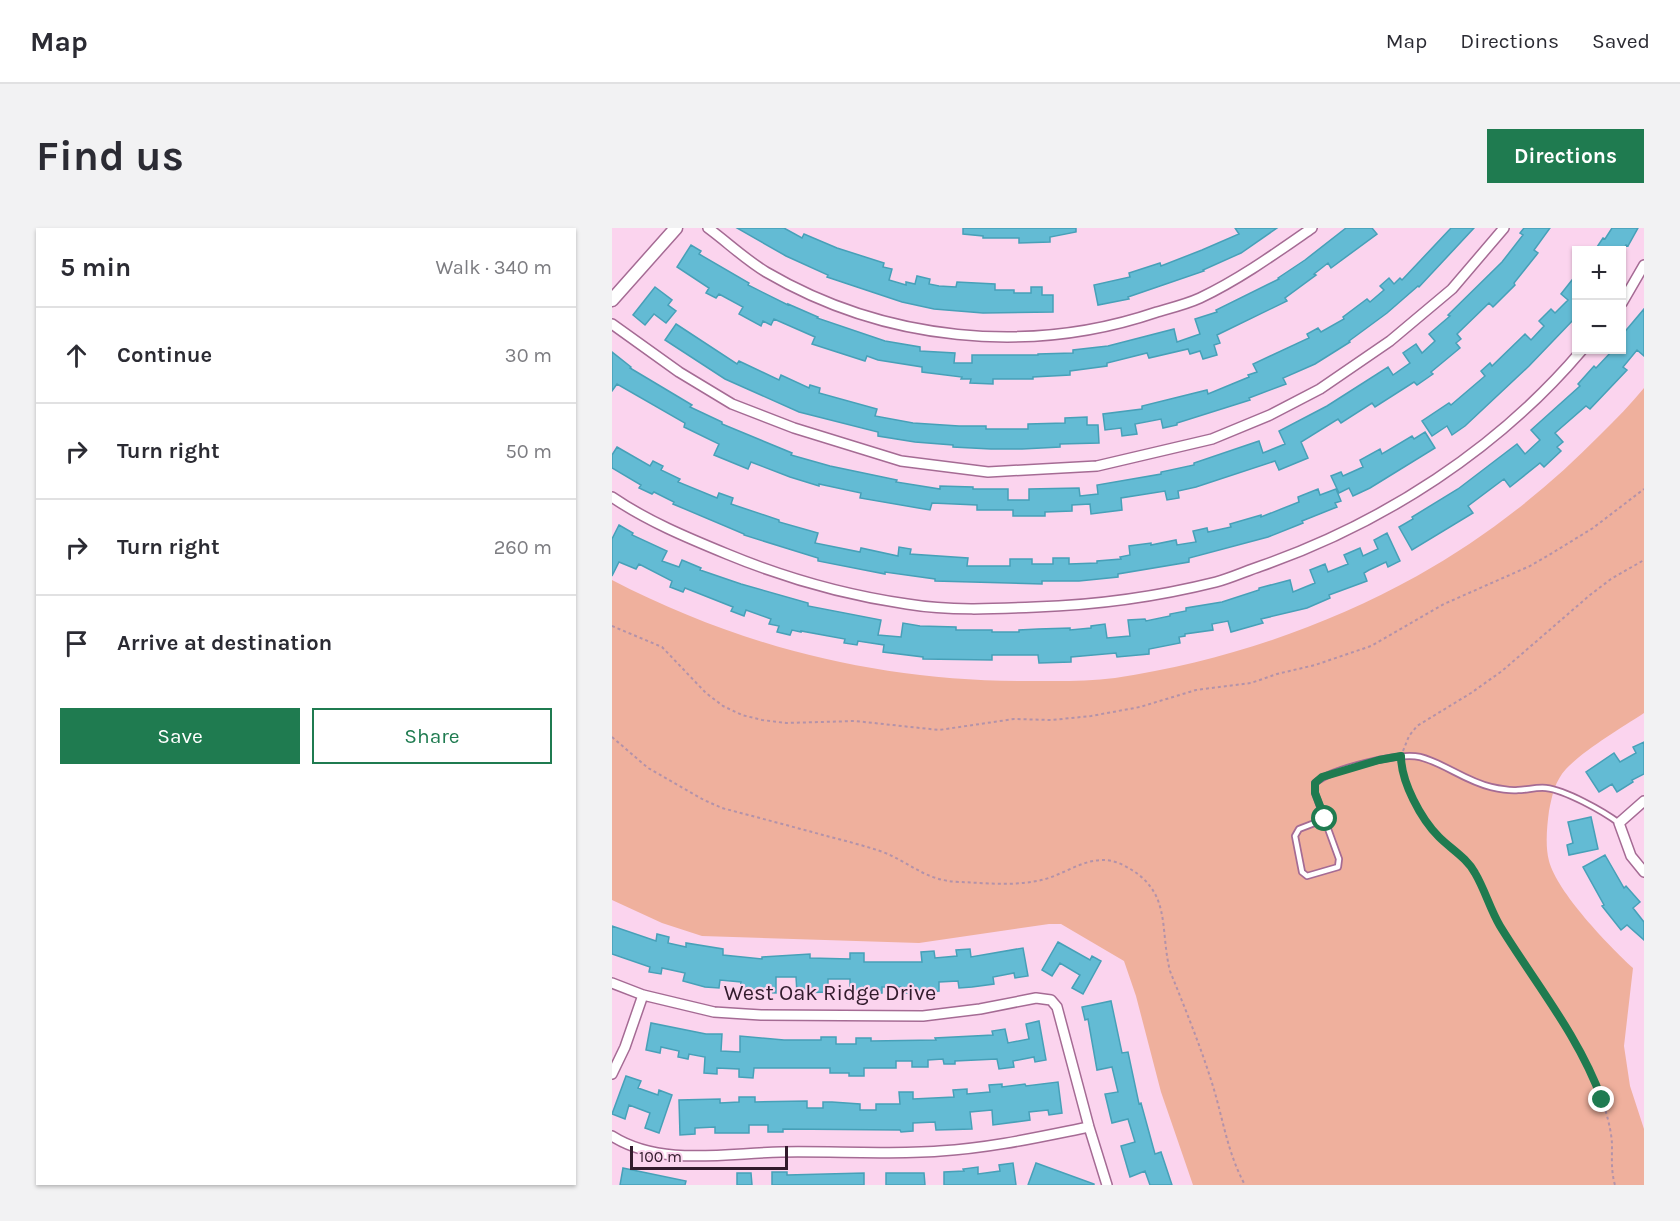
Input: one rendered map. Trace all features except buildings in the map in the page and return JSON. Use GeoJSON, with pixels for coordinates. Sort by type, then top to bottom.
{"type":"FeatureCollection","features":[{"type":"Feature","properties":{"kind":"street"},"geometry":{"type":"LineString","coordinates":[[612,300],[676,228]]}},
{"type":"Feature","properties":{"kind":"street"},"geometry":{"type":"LineString","coordinates":[[708,228],[765,271],[858,313],[922,330],[984,338],[1094,330],[1188,302],[1254,268],[1312,228]]}},
{"type":"Feature","properties":{"kind":"street"},"geometry":{"type":"LineString","coordinates":[[612,324],[679,372],[732,404],[794,428],[901,461],[988,472],[1097,466],[1212,439],[1270,415],[1320,389],[1390,341],[1452,289],[1504,228]]}},
{"type":"Feature","properties":{"kind":"street"},"geometry":{"type":"LineString","coordinates":[[1624,300],[1644,265]]}},
{"type":"Feature","properties":{"kind":"street"},"geometry":{"type":"LineString","coordinates":[[612,497],[680,535],[752,564],[826,589],[910,605],[988,609],[1092,605],[1151,596],[1218,581],[1282,559],[1340,535],[1418,492],[1480,447],[1528,407],[1578,354]]}},
{"type":"Feature","properties":{"kind":"street"},"geometry":{"type":"LineString","coordinates":[[1644,801],[1619,824],[1631,856],[1644,872]]}},
{"type":"Feature","properties":{"kind":"street","name":"West Oak Ridge Drive"},"geometry":{"type":"LineString","coordinates":[[612,982],[643,995],[714,1011],[761,1015],[923,1016],[980,1009],[1036,998],[1051,1000],[1057,1007],[1089,1127]]}},
{"type":"Feature","properties":{"kind":"street"},"geometry":{"type":"LineString","coordinates":[[612,1074],[625,1047],[643,995]]}},
{"type":"Feature","properties":{"kind":"street"},"geometry":{"type":"LineString","coordinates":[[612,1136],[622,1143],[650,1152],[682,1156],[783,1152],[875,1153],[940,1151],[1013,1143],[1089,1127],[1107,1185]]}},
{"type":"Feature","properties":{"kind":"lane"},"geometry":{"type":"LineString","coordinates":[[1325,819],[1299,829],[1295,836],[1302,872],[1307,876],[1338,867],[1340,859],[1325,819],[1315,793],[1315,783],[1322,777],[1401,756],[1419,757],[1464,778],[1488,786],[1506,790],[1547,788],[1558,791],[1604,812],[1619,824]]}},
{"type":"Feature","properties":{"kind":"path"},"geometry":{"type":"LineString","coordinates":[[612,626],[662,647],[706,693],[723,706],[742,715],[762,720],[786,723],[855,721],[919,730],[939,730],[1014,719],[1052,720],[1091,716],[1140,706],[1196,690],[1251,683],[1371,646],[1444,604],[1530,566],[1593,528],[1644,489]]}},
{"type":"Feature","properties":{"kind":"path"},"geometry":{"type":"LineString","coordinates":[[1615,1185],[1612,1174],[1612,1142],[1608,1123],[1599,1092],[1588,1069],[1557,1012],[1500,926],[1475,873],[1468,863],[1439,837],[1422,814],[1409,788],[1401,764],[1401,756],[1406,741],[1417,726],[1471,693],[1509,666],[1590,595],[1611,579],[1644,560]]}},
{"type":"Feature","properties":{"kind":"path"},"geometry":{"type":"LineString","coordinates":[[612,737],[648,768],[722,808],[879,851],[932,878],[957,882],[1037,881],[1082,863],[1095,861],[1122,864],[1135,872],[1151,887],[1162,908],[1170,971],[1208,1072],[1225,1138],[1245,1185]]}},
{"type":"Feature","properties":{"kind":"shaded area"},"geometry":{"type":"Polygon","coordinates":[[[1644,388],[1644,713],[1593,747],[1562,774],[1551,799],[1547,843],[1549,861],[1562,888],[1598,933],[1633,968],[1624,1046],[1630,1086],[1644,1129],[1644,1185],[1193,1185],[1161,1092],[1136,996],[1124,961],[1061,924],[919,943],[702,936],[662,923],[612,900],[612,580],[661,604],[710,624],[812,656],[864,667],[917,675],[1024,681],[1093,680],[1155,671],[1194,663],[1308,627],[1345,612],[1417,576],[1467,546],[1537,494],[1580,455],[1644,388]]]}},
{"type":"Feature","properties":{"kind":"route"},"geometry":{"type":"LineString","coordinates":[[1325,819],[1315,793],[1315,783],[1322,777],[1347,768],[1401,756],[1401,764],[1409,788],[1422,814],[1432,830],[1468,863],[1475,873],[1492,912],[1557,1012],[1585,1061],[1602,1100]]}}]}
